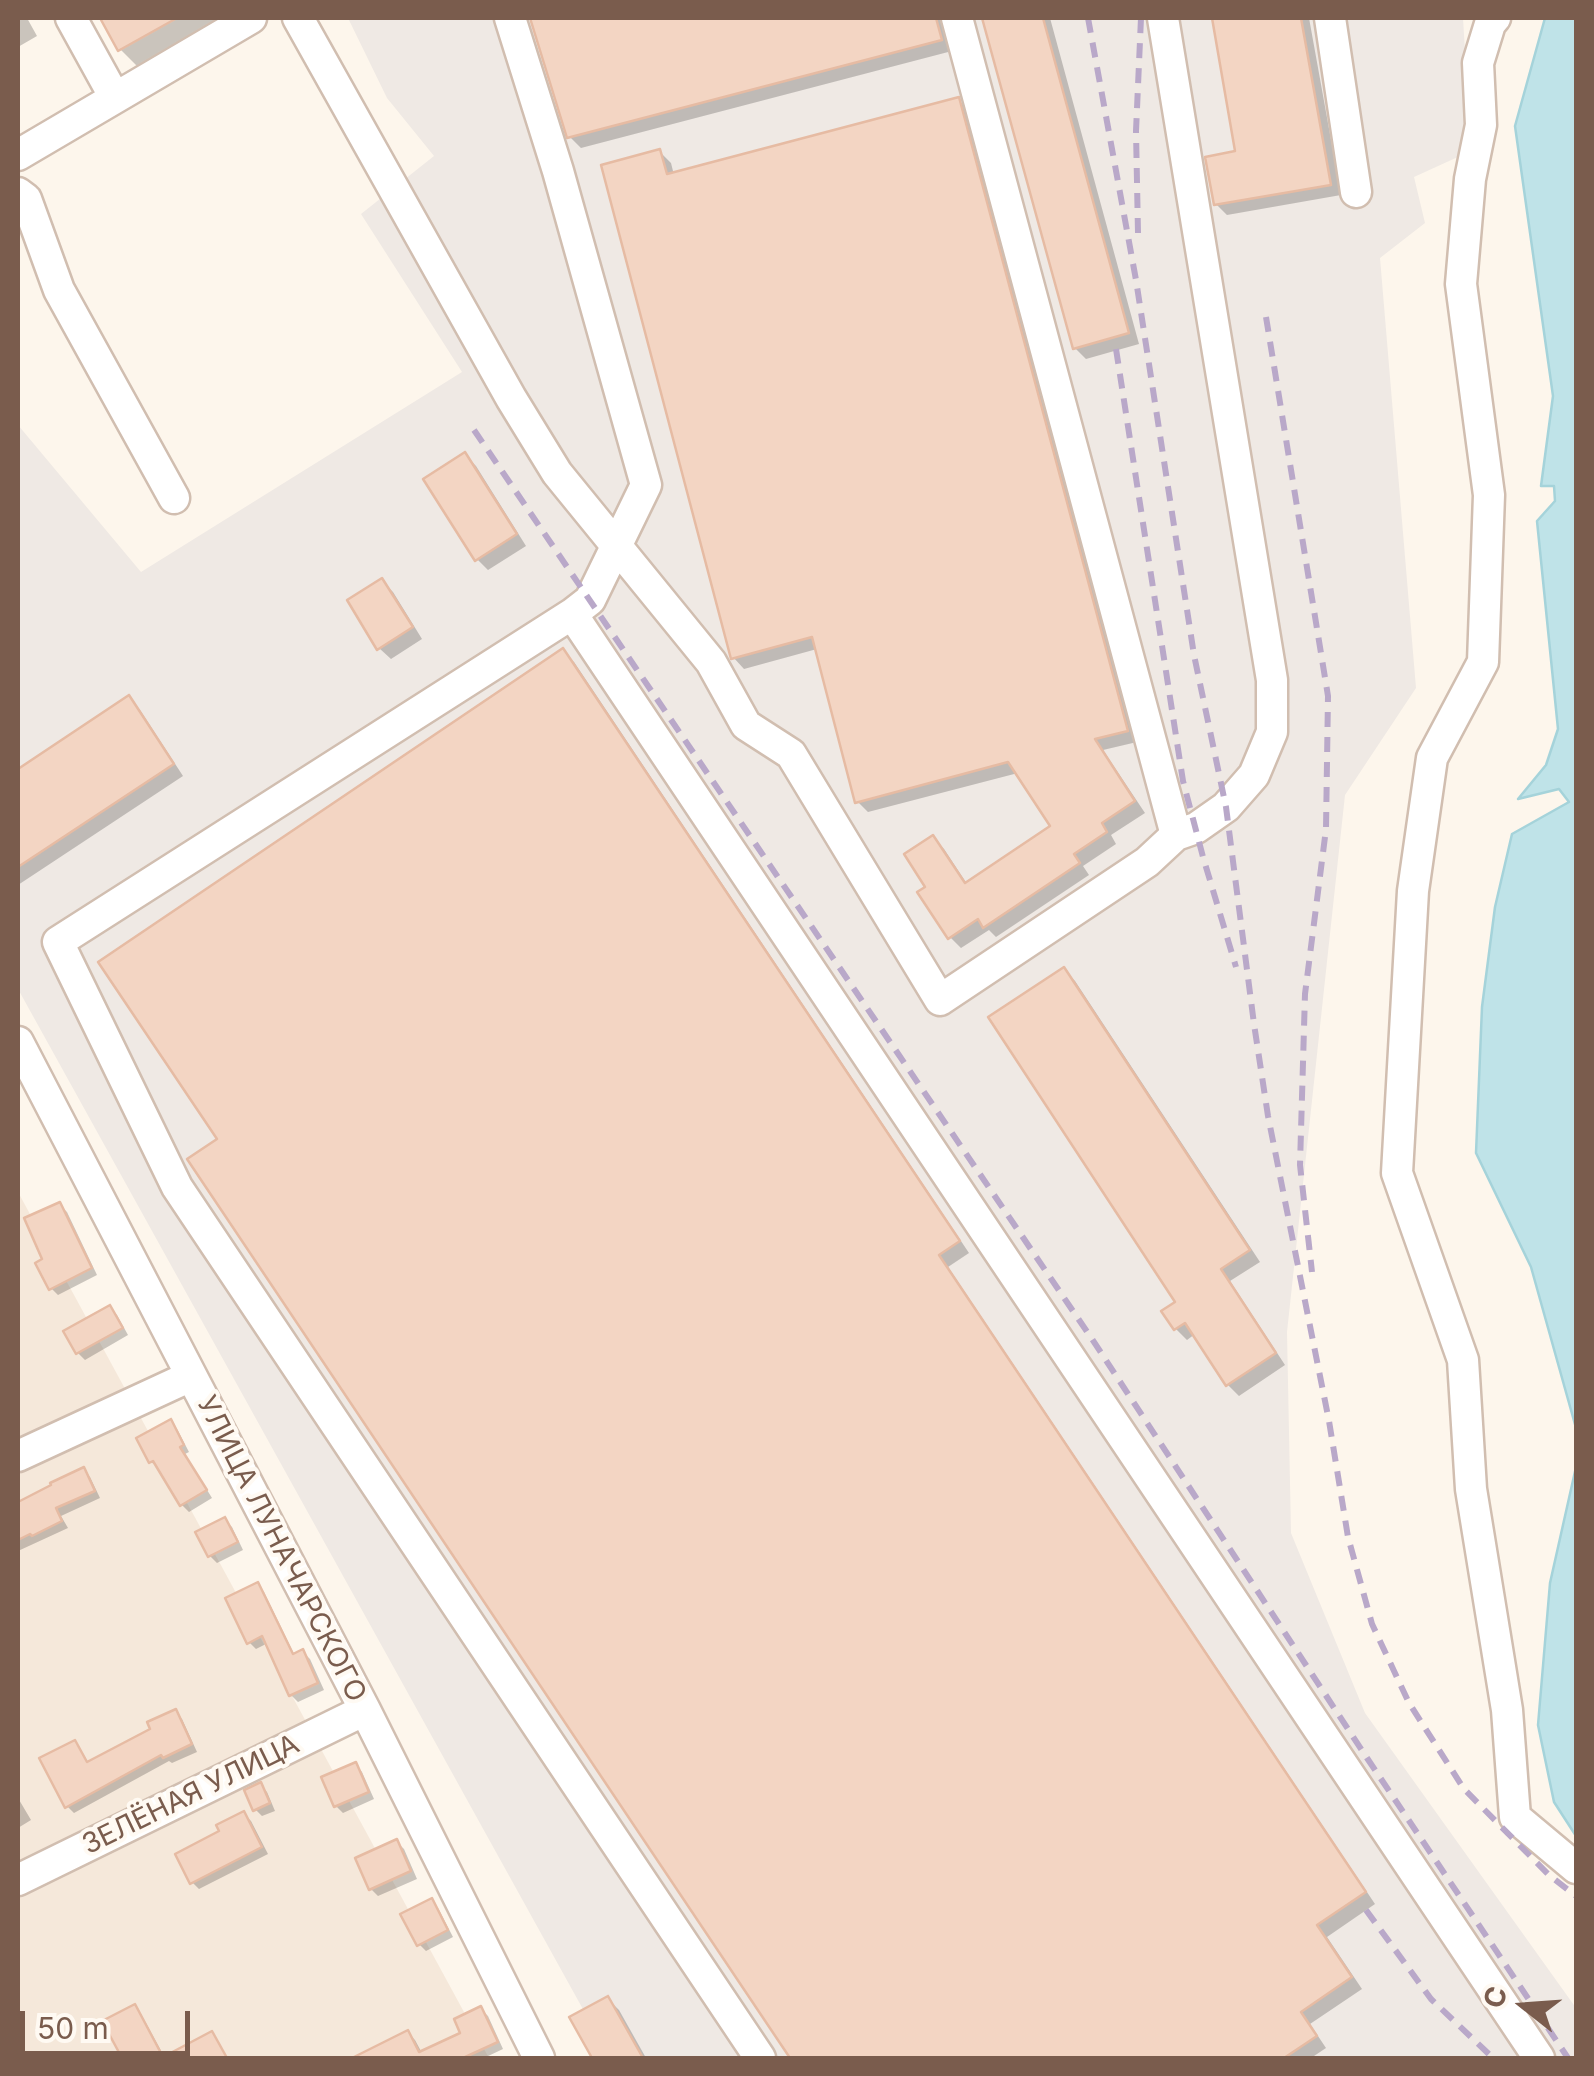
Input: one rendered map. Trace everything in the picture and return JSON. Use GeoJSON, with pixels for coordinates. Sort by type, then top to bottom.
{"type":"FeatureCollection","features":[{"type":"Feature","properties":{"kind":"street"},"geometry":{"type":"LineString","coordinates":[[71,18],[114,96]]}},
{"type":"Feature","properties":{"kind":"street"},"geometry":{"type":"LineString","coordinates":[[18,155],[251,18]]}},
{"type":"Feature","properties":{"kind":"street"},"geometry":{"type":"LineString","coordinates":[[298,18],[557,473],[711,662],[746,725],[791,754],[940,1000],[1146,862],[1176,836],[1226,808],[1254,774],[1272,732],[1272,680],[1163,18]]}},
{"type":"Feature","properties":{"kind":"street"},"geometry":{"type":"LineString","coordinates":[[510,18],[558,171],[646,485],[617,547],[590,600],[572,614],[58,942],[178,1187],[760,2058]]}},
{"type":"Feature","properties":{"kind":"street"},"geometry":{"type":"LineString","coordinates":[[957,18],[1176,836]]}},
{"type":"Feature","properties":{"kind":"street"},"geometry":{"type":"LineString","coordinates":[[1330,18],[1356,192]]}},
{"type":"Feature","properties":{"kind":"street"},"geometry":{"type":"LineString","coordinates":[[1495,18],[1478,62],[1482,125],[1470,179],[1461,284],[1489,495],[1483,662],[1432,758],[1413,891],[1397,1173],[1463,1360],[1471,1489],[1506,1710],[1514,1817],[1576,1868]]}},
{"type":"Feature","properties":{"kind":"street"},"geometry":{"type":"LineString","coordinates":[[18,193],[26,199],[59,290],[174,498]]}},
{"type":"Feature","properties":{"kind":"street"},"geometry":{"type":"LineString","coordinates":[[572,614],[1539,2058]]}},
{"type":"Feature","properties":{"kind":"street","name":"УЛИЦА ЛУНАЧАРСКОГО"},"geometry":{"type":"LineString","coordinates":[[18,1042],[365,1710],[539,2058]]}},
{"type":"Feature","properties":{"kind":"street"},"geometry":{"type":"LineString","coordinates":[[18,1456],[191,1376]]}},
{"type":"Feature","properties":{"kind":"street","name":"ЗЕЛЁНАЯ УЛИЦА"},"geometry":{"type":"LineString","coordinates":[[18,1880],[365,1710]]}},
{"type":"Feature","properties":{"kind":"shaded area"},"geometry":{"type":"Polygon","coordinates":[[[348,18],[1463,18],[1471,151],[1414,177],[1425,223],[1380,258],[1416,688],[1345,795],[1287,1332],[1291,1533],[1365,1713],[1576,2008],[1576,2058],[610,2058],[18,989],[18,425],[141,572],[462,372],[361,214],[434,156],[387,98],[348,18]]]}},
{"type":"Feature","properties":{"kind":"shaded area"},"geometry":{"type":"Polygon","coordinates":[[[18,1192],[489,2058],[18,2058],[18,1192]]]}},
{"type":"Feature","properties":{"kind":"water"},"geometry":{"type":"Polygon","coordinates":[[[1545,18],[1576,18],[1576,1428],[1531,1267],[1476,1153],[1482,1007],[1495,907],[1512,834],[1569,802],[1559,789],[1518,799],[1546,765],[1558,729],[1537,521],[1555,501],[1554,486],[1541,486],[1553,396],[1515,126],[1545,18]]]}},
{"type":"Feature","properties":{"kind":"water"},"geometry":{"type":"Polygon","coordinates":[[[1576,1467],[1576,1836],[1554,1802],[1538,1725],[1550,1583],[1576,1467]]]}},
{"type":"Feature","properties":{"kind":"building"},"geometry":{"type":"Polygon","coordinates":[[[100,18],[177,18],[118,51],[100,18]]]}},
{"type":"Feature","properties":{"kind":"building"},"geometry":{"type":"Polygon","coordinates":[[[530,18],[936,18],[942,40],[567,138],[530,18]]]}},
{"type":"Feature","properties":{"kind":"building"},"geometry":{"type":"Polygon","coordinates":[[[982,18],[1043,18],[1129,333],[1073,349],[982,18]]]}},
{"type":"Feature","properties":{"kind":"building"},"geometry":{"type":"Polygon","coordinates":[[[1212,18],[1301,18],[1331,185],[1214,205],[1205,157],[1235,151],[1212,18]]]}},
{"type":"Feature","properties":{"kind":"building"},"geometry":{"type":"Polygon","coordinates":[[[959,97],[1128,731],[1095,739],[1135,801],[1102,823],[1107,832],[1074,854],[1080,863],[983,928],[978,919],[948,939],[917,892],[925,887],[904,854],[933,835],[965,883],[1050,826],[1008,762],[855,803],[812,637],[731,659],[601,165],[660,149],[667,174],[959,97]]]}},
{"type":"Feature","properties":{"kind":"building"},"geometry":{"type":"Polygon","coordinates":[[[465,452],[517,534],[475,561],[423,479],[465,452]]]}},
{"type":"Feature","properties":{"kind":"building"},"geometry":{"type":"Polygon","coordinates":[[[382,578],[413,627],[377,650],[347,600],[382,578]]]}},
{"type":"Feature","properties":{"kind":"building"},"geometry":{"type":"Polygon","coordinates":[[[563,648],[960,1241],[939,1255],[1366,1892],[1317,1925],[1352,1977],[1301,2012],[1317,2036],[1284,2058],[790,2058],[187,1159],[217,1139],[98,962],[563,648]]]}},
{"type":"Feature","properties":{"kind":"building"},"geometry":{"type":"Polygon","coordinates":[[[129,695],[174,764],[18,867],[18,769],[129,695]]]}},
{"type":"Feature","properties":{"kind":"building"},"geometry":{"type":"Polygon","coordinates":[[[1064,967],[1250,1250],[1221,1269],[1276,1353],[1226,1386],[1185,1323],[1174,1330],[1161,1311],[1175,1302],[988,1017],[1064,967]]]}},
{"type":"Feature","properties":{"kind":"building"},"geometry":{"type":"Polygon","coordinates":[[[60,1202],[92,1268],[49,1290],[35,1263],[42,1259],[24,1218],[60,1202]]]}},
{"type":"Feature","properties":{"kind":"building"},"geometry":{"type":"Polygon","coordinates":[[[110,1305],[123,1328],[76,1354],[63,1331],[110,1305]]]}},
{"type":"Feature","properties":{"kind":"building"},"geometry":{"type":"Polygon","coordinates":[[[171,1419],[184,1445],[180,1447],[207,1490],[180,1506],[136,1438],[171,1419]]]}},
{"type":"Feature","properties":{"kind":"building"},"geometry":{"type":"Polygon","coordinates":[[[84,1467],[95,1491],[56,1508],[62,1521],[18,1540],[18,1502],[84,1467]]]}},
{"type":"Feature","properties":{"kind":"building"},"geometry":{"type":"Polygon","coordinates":[[[225,1517],[238,1542],[208,1557],[195,1532],[225,1517]]]}},
{"type":"Feature","properties":{"kind":"building"},"geometry":{"type":"Polygon","coordinates":[[[258,1582],[293,1654],[303,1649],[318,1683],[289,1696],[262,1636],[247,1644],[225,1598],[258,1582]]]}},
{"type":"Feature","properties":{"kind":"building"},"geometry":{"type":"Polygon","coordinates":[[[176,1709],[192,1744],[163,1758],[161,1755],[65,1808],[39,1758],[75,1740],[87,1762],[150,1729],[147,1722],[176,1709]]]}},
{"type":"Feature","properties":{"kind":"building"},"geometry":{"type":"Polygon","coordinates":[[[356,1762],[369,1792],[334,1807],[321,1777],[356,1762]]]}},
{"type":"Feature","properties":{"kind":"building"},"geometry":{"type":"Polygon","coordinates":[[[261,1782],[270,1803],[253,1811],[244,1790],[261,1782]]]}},
{"type":"Feature","properties":{"kind":"building"},"geometry":{"type":"Polygon","coordinates":[[[244,1811],[262,1847],[190,1884],[175,1854],[219,1831],[216,1825],[244,1811]]]}},
{"type":"Feature","properties":{"kind":"building"},"geometry":{"type":"Polygon","coordinates":[[[397,1839],[411,1871],[369,1890],[355,1858],[397,1839]]]}},
{"type":"Feature","properties":{"kind":"building"},"geometry":{"type":"Polygon","coordinates":[[[432,1898],[448,1930],[417,1946],[400,1914],[432,1898]]]}},
{"type":"Feature","properties":{"kind":"building"},"geometry":{"type":"Polygon","coordinates":[[[608,1996],[643,2058],[592,2058],[569,2017],[608,1996]]]}},
{"type":"Feature","properties":{"kind":"building"},"geometry":{"type":"Polygon","coordinates":[[[135,2004],[163,2057],[212,2031],[227,2058],[122,2058],[102,2021],[135,2004]]]}},
{"type":"Feature","properties":{"kind":"building"},"geometry":{"type":"Polygon","coordinates":[[[481,2006],[498,2042],[463,2058],[352,2058],[408,2030],[419,2052],[460,2033],[454,2019],[481,2006]]]}},
{"type":"Feature","properties":{"kind":"railway"},"geometry":{"type":"LineString","coordinates":[[1088,18],[1136,280],[1194,655],[1226,807],[1268,1116],[1348,1537],[1372,1624],[1409,1703],[1464,1789],[1549,1875],[1576,1896]]}},
{"type":"Feature","properties":{"kind":"railway"},"geometry":{"type":"LineString","coordinates":[[1138,233],[1136,131],[1141,18]]}},
{"type":"Feature","properties":{"kind":"railway"},"geometry":{"type":"LineString","coordinates":[[1266,317],[1328,696],[1326,829],[1305,994],[1300,1165],[1312,1272]]}},
{"type":"Feature","properties":{"kind":"railway"},"geometry":{"type":"LineString","coordinates":[[1116,349],[1183,781],[1236,967]]}},
{"type":"Feature","properties":{"kind":"railway"},"geometry":{"type":"LineString","coordinates":[[474,430],[1092,1339],[1568,2058]]}},
{"type":"Feature","properties":{"kind":"railway"},"geometry":{"type":"LineString","coordinates":[[1366,1910],[1431,1999],[1493,2058]]}}]}
